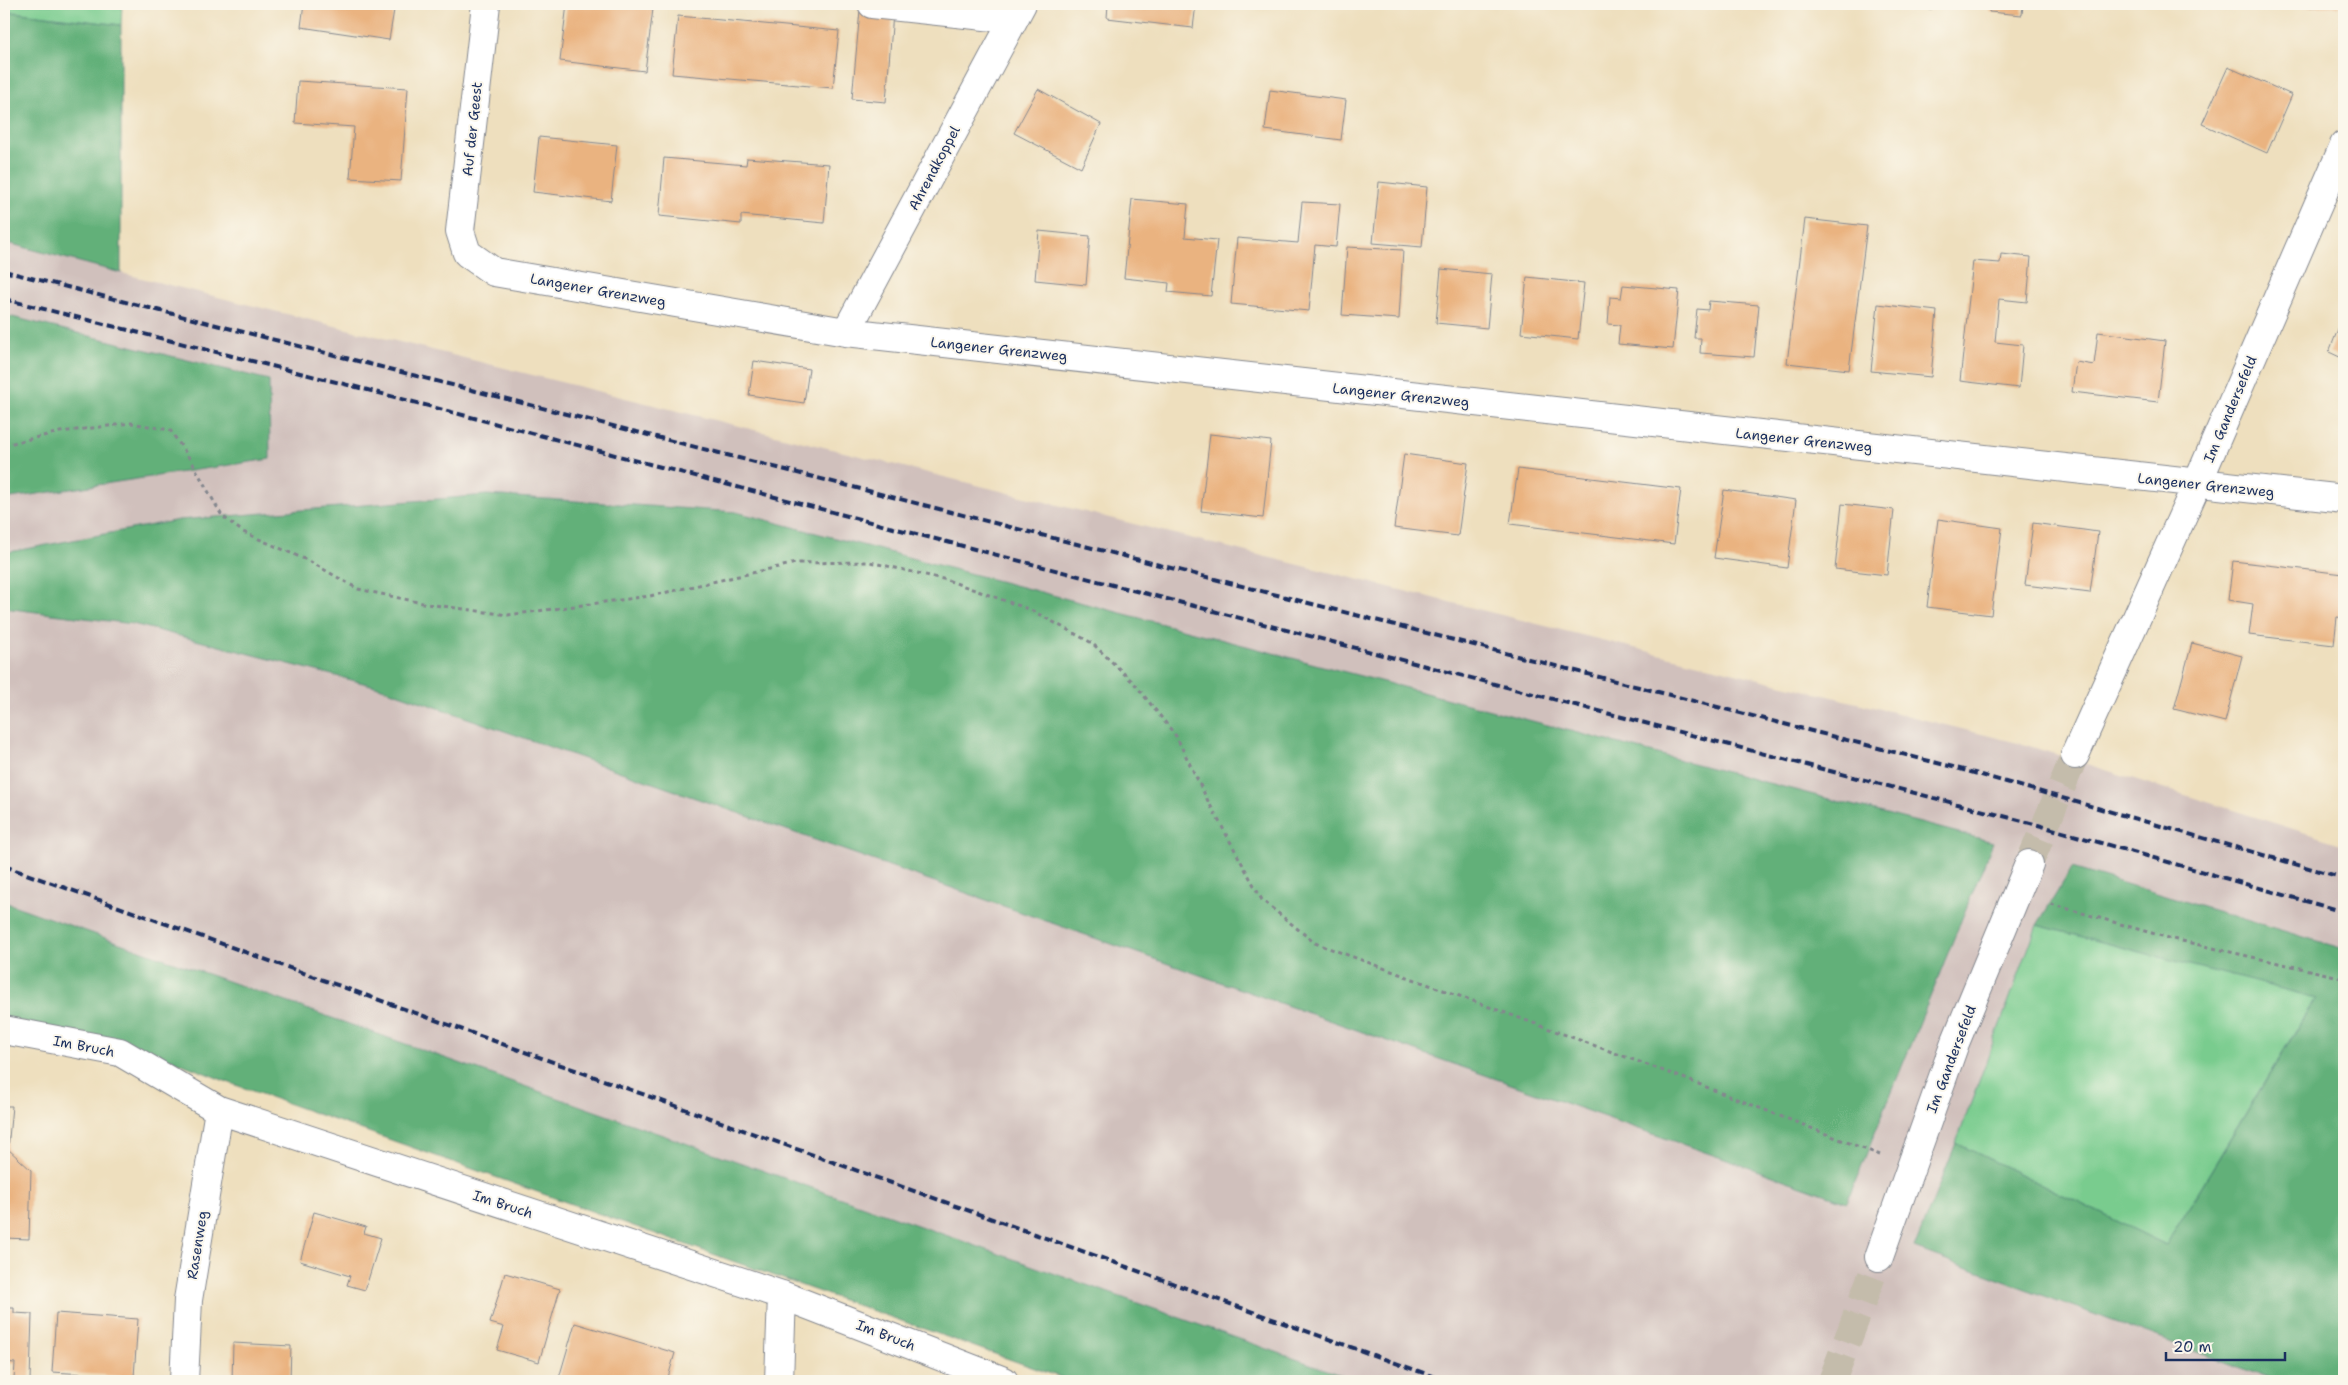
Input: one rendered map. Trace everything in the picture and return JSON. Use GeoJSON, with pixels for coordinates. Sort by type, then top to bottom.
{"type":"FeatureCollection","features":[{"type":"Feature","properties":{"kind":"street","name":"Auf der Geest"},"geometry":{"type":"LineString","coordinates":[[467,253],[460,231],[486,4]]}},
{"type":"Feature","properties":{"kind":"street"},"geometry":{"type":"LineString","coordinates":[[872,4],[1018,11]]}},
{"type":"Feature","properties":{"kind":"street","name":"Ahrendkoppel"},"geometry":{"type":"LineString","coordinates":[[846,332],[1018,11]]}},
{"type":"Feature","properties":{"kind":"street","name":"Im Gandersefeld"},"geometry":{"type":"LineString","coordinates":[[2075,755],[2197,484],[2344,145]]}},
{"type":"Feature","properties":{"kind":"street","name":"Langener Grenzweg"},"geometry":{"type":"LineString","coordinates":[[467,253],[494,272],[846,332],[2344,499]]}},
{"type":"Feature","properties":{"kind":"street","name":"Im Gandersefeld"},"geometry":{"type":"LineString","coordinates":[[1879,1257],[1955,1043],[2029,864]]}},
{"type":"Feature","properties":{"kind":"street","name":"Im Bruch"},"geometry":{"type":"LineString","coordinates":[[4,1030],[120,1052],[219,1110],[782,1295],[1004,1381]]}},
{"type":"Feature","properties":{"kind":"street","name":"Rasenweg"},"geometry":{"type":"LineString","coordinates":[[184,1381],[188,1300],[219,1110]]}},
{"type":"Feature","properties":{"kind":"street"},"geometry":{"type":"LineString","coordinates":[[779,1381],[782,1295]]}},
{"type":"Feature","properties":{"kind":"path"},"geometry":{"type":"LineString","coordinates":[[4,445],[60,432],[131,422],[170,430],[192,462],[222,516],[244,532],[309,561],[358,588],[427,604],[508,615],[650,596],[796,563],[870,562],[947,580],[1031,610],[1092,643],[1134,683],[1176,736],[1208,801],[1262,900],[1315,944],[1682,1078],[1911,1167]]}},
{"type":"Feature","properties":{"kind":"path"},"geometry":{"type":"LineString","coordinates":[[2017,894],[2169,938],[2344,978]]}},
{"type":"Feature","properties":{"kind":"shaded area"},"geometry":{"type":"Polygon","coordinates":[[[4,242],[121,273],[2026,745],[2344,845],[2344,1381],[1358,1381],[4,902],[4,242]]]}},
{"type":"Feature","properties":{"kind":"green space"},"geometry":{"type":"Polygon","coordinates":[[[4,4],[122,4],[121,25],[4,11],[4,4]]]}},
{"type":"Feature","properties":{"kind":"green space"},"geometry":{"type":"Polygon","coordinates":[[[4,11],[121,25],[121,273],[4,242],[4,11]]]}},
{"type":"Feature","properties":{"kind":"green space"},"geometry":{"type":"Polygon","coordinates":[[[4,315],[269,380],[270,459],[4,499],[4,315]]]}},
{"type":"Feature","properties":{"kind":"green space"},"geometry":{"type":"Polygon","coordinates":[[[487,495],[736,512],[1993,842],[1847,1202],[379,687],[133,624],[4,608],[4,553],[179,520],[487,495]]]}},
{"type":"Feature","properties":{"kind":"green space"},"geometry":{"type":"Polygon","coordinates":[[[2072,868],[2344,949],[2344,1381],[2276,1381],[1914,1248],[1956,1143],[2166,1245],[2316,998],[2037,925],[2072,868]]]}},
{"type":"Feature","properties":{"kind":"green space"},"geometry":{"type":"Polygon","coordinates":[[[4,902],[1358,1381],[1071,1381],[230,1083],[129,1043],[4,1019],[4,902]]]}},
{"type":"Feature","properties":{"kind":"green space"},"geometry":{"type":"Polygon","coordinates":[[[2037,925],[2316,997],[2166,1245],[1956,1143],[2037,925]]]}},
{"type":"Feature","properties":{"kind":"building"},"geometry":{"type":"Polygon","coordinates":[[[304,4],[395,4],[389,40],[301,27],[304,4]]]}},
{"type":"Feature","properties":{"kind":"building"},"geometry":{"type":"Polygon","coordinates":[[[567,4],[612,4],[653,9],[645,71],[560,61],[567,4]]]}},
{"type":"Feature","properties":{"kind":"building"},"geometry":{"type":"Polygon","coordinates":[[[1108,4],[1196,4],[1193,28],[1107,18],[1108,4]]]}},
{"type":"Feature","properties":{"kind":"building"},"geometry":{"type":"Polygon","coordinates":[[[1899,4],[1932,4],[1932,9],[1899,6],[1899,4]]]}},
{"type":"Feature","properties":{"kind":"building"},"geometry":{"type":"Polygon","coordinates":[[[1990,4],[2023,4],[2022,15],[1989,12],[1990,4]]]}},
{"type":"Feature","properties":{"kind":"building"},"geometry":{"type":"Polygon","coordinates":[[[2302,4],[2340,4],[2340,6],[2302,7],[2302,4]]]}},
{"type":"Feature","properties":{"kind":"building"},"geometry":{"type":"Polygon","coordinates":[[[860,10],[893,13],[886,102],[852,99],[860,10]]]}},
{"type":"Feature","properties":{"kind":"building"},"geometry":{"type":"Polygon","coordinates":[[[678,16],[839,31],[833,88],[672,74],[678,16]]]}},
{"type":"Feature","properties":{"kind":"building"},"geometry":{"type":"Polygon","coordinates":[[[2228,67],[2292,95],[2267,153],[2202,124],[2228,67]]]}},
{"type":"Feature","properties":{"kind":"building"},"geometry":{"type":"Polygon","coordinates":[[[298,81],[408,88],[401,181],[350,178],[354,127],[295,123],[298,81]]]}},
{"type":"Feature","properties":{"kind":"building"},"geometry":{"type":"Polygon","coordinates":[[[1038,89],[1101,124],[1081,168],[1014,133],[1038,89]]]}},
{"type":"Feature","properties":{"kind":"building"},"geometry":{"type":"Polygon","coordinates":[[[1270,90],[1346,100],[1341,140],[1265,130],[1270,90]]]}},
{"type":"Feature","properties":{"kind":"building"},"geometry":{"type":"Polygon","coordinates":[[[539,137],[617,145],[611,201],[533,192],[539,137]]]}},
{"type":"Feature","properties":{"kind":"building"},"geometry":{"type":"Polygon","coordinates":[[[664,158],[746,165],[747,158],[829,164],[824,223],[741,215],[741,224],[659,216],[664,158]]]}},
{"type":"Feature","properties":{"kind":"building"},"geometry":{"type":"Polygon","coordinates":[[[1379,182],[1427,187],[1422,247],[1373,243],[1379,182]]]}},
{"type":"Feature","properties":{"kind":"building"},"geometry":{"type":"Polygon","coordinates":[[[1132,199],[1188,204],[1185,237],[1217,240],[1211,296],[1168,292],[1169,283],[1124,278],[1132,199]]]}},
{"type":"Feature","properties":{"kind":"building"},"geometry":{"type":"Polygon","coordinates":[[[1302,202],[1340,204],[1336,247],[1315,245],[1309,311],[1231,304],[1237,238],[1298,243],[1302,202]]]}},
{"type":"Feature","properties":{"kind":"building"},"geometry":{"type":"Polygon","coordinates":[[[1805,219],[1867,226],[1849,370],[1787,363],[1805,219]]]}},
{"type":"Feature","properties":{"kind":"building"},"geometry":{"type":"Polygon","coordinates":[[[1039,231],[1090,236],[1086,285],[1035,280],[1039,231]]]}},
{"type":"Feature","properties":{"kind":"building"},"geometry":{"type":"Polygon","coordinates":[[[1347,247],[1403,250],[1399,319],[1342,315],[1347,247]]]}},
{"type":"Feature","properties":{"kind":"building"},"geometry":{"type":"Polygon","coordinates":[[[2001,254],[2031,257],[2027,302],[1999,299],[1995,342],[2023,345],[2019,388],[1960,381],[1973,261],[2000,263],[2001,254]]]}},
{"type":"Feature","properties":{"kind":"building"},"geometry":{"type":"Polygon","coordinates":[[[1441,269],[1492,274],[1487,328],[1436,323],[1441,269]]]}},
{"type":"Feature","properties":{"kind":"building"},"geometry":{"type":"Polygon","coordinates":[[[1527,277],[1584,283],[1578,339],[1521,333],[1527,277]]]}},
{"type":"Feature","properties":{"kind":"building"},"geometry":{"type":"Polygon","coordinates":[[[1623,285],[1679,290],[1673,349],[1618,344],[1620,325],[1608,324],[1610,297],[1621,298],[1623,285]]]}},
{"type":"Feature","properties":{"kind":"building"},"geometry":{"type":"Polygon","coordinates":[[[1709,301],[1759,305],[1754,357],[1700,353],[1701,338],[1694,338],[1697,309],[1708,310],[1709,301]]]}},
{"type":"Feature","properties":{"kind":"building"},"geometry":{"type":"Polygon","coordinates":[[[1878,304],[1937,311],[1931,377],[1871,371],[1878,304]]]}},
{"type":"Feature","properties":{"kind":"building"},"geometry":{"type":"Polygon","coordinates":[[[2344,314],[2344,359],[2329,352],[2344,314]]]}},
{"type":"Feature","properties":{"kind":"building"},"geometry":{"type":"Polygon","coordinates":[[[2098,332],[2165,341],[2158,402],[2072,392],[2076,362],[2094,365],[2098,332]]]}},
{"type":"Feature","properties":{"kind":"building"},"geometry":{"type":"Polygon","coordinates":[[[754,361],[809,369],[804,403],[749,395],[754,361]]]}},
{"type":"Feature","properties":{"kind":"building"},"geometry":{"type":"Polygon","coordinates":[[[1210,434],[1271,441],[1263,518],[1201,511],[1210,434]]]}},
{"type":"Feature","properties":{"kind":"building"},"geometry":{"type":"Polygon","coordinates":[[[1404,454],[1468,463],[1458,536],[1394,528],[1404,454]]]}},
{"type":"Feature","properties":{"kind":"building"},"geometry":{"type":"Polygon","coordinates":[[[1518,469],[1681,489],[1674,544],[1510,524],[1518,469]]]}},
{"type":"Feature","properties":{"kind":"building"},"geometry":{"type":"Polygon","coordinates":[[[1724,490],[1796,500],[1787,568],[1714,558],[1724,490]]]}},
{"type":"Feature","properties":{"kind":"building"},"geometry":{"type":"Polygon","coordinates":[[[1842,504],[1894,510],[1887,575],[1835,569],[1842,504]]]}},
{"type":"Feature","properties":{"kind":"building"},"geometry":{"type":"Polygon","coordinates":[[[1938,519],[2002,528],[1991,615],[1927,607],[1938,519]]]}},
{"type":"Feature","properties":{"kind":"building"},"geometry":{"type":"Polygon","coordinates":[[[2033,523],[2098,532],[2090,593],[2025,585],[2033,523]]]}},
{"type":"Feature","properties":{"kind":"building"},"geometry":{"type":"Polygon","coordinates":[[[2233,561],[2344,574],[2344,618],[2337,617],[2334,645],[2249,635],[2253,604],[2228,600],[2233,561]]]}},
{"type":"Feature","properties":{"kind":"building"},"geometry":{"type":"Polygon","coordinates":[[[2192,643],[2242,656],[2225,722],[2174,709],[2192,643]]]}},
{"type":"Feature","properties":{"kind":"building"},"geometry":{"type":"Polygon","coordinates":[[[4,1106],[12,1106],[8,1149],[31,1170],[29,1239],[4,1238],[4,1106]]]}},
{"type":"Feature","properties":{"kind":"building"},"geometry":{"type":"Polygon","coordinates":[[[314,1212],[366,1227],[364,1233],[381,1238],[365,1290],[347,1285],[350,1276],[300,1261],[314,1212]]]}},
{"type":"Feature","properties":{"kind":"building"},"geometry":{"type":"Polygon","coordinates":[[[505,1273],[560,1289],[539,1362],[497,1350],[504,1327],[490,1323],[505,1273]]]}},
{"type":"Feature","properties":{"kind":"building"},"geometry":{"type":"Polygon","coordinates":[[[4,1308],[14,1308],[14,1313],[32,1314],[30,1381],[14,1380],[15,1363],[4,1362],[4,1308]]]}},
{"type":"Feature","properties":{"kind":"building"},"geometry":{"type":"Polygon","coordinates":[[[56,1313],[138,1319],[134,1377],[52,1372],[56,1313]]]}},
{"type":"Feature","properties":{"kind":"building"},"geometry":{"type":"Polygon","coordinates":[[[575,1323],[675,1353],[667,1381],[651,1381],[640,1378],[638,1381],[568,1381],[559,1378],[575,1323]]]}},
{"type":"Feature","properties":{"kind":"building"},"geometry":{"type":"Polygon","coordinates":[[[233,1343],[291,1346],[290,1381],[232,1381],[233,1343]]]}},
{"type":"Feature","properties":{"kind":"tunnel"},"geometry":{"type":"LineString","coordinates":[[2029,864],[2075,755]]}},
{"type":"Feature","properties":{"kind":"tunnel"},"geometry":{"type":"LineString","coordinates":[[1832,1381],[1879,1257]]}},
{"type":"Feature","properties":{"kind":"railway"},"geometry":{"type":"LineString","coordinates":[[4,271],[1953,767],[2344,878]]}},
{"type":"Feature","properties":{"kind":"railway"},"geometry":{"type":"LineString","coordinates":[[4,299],[360,388],[2038,825],[2344,912]]}},
{"type":"Feature","properties":{"kind":"railway"},"geometry":{"type":"LineString","coordinates":[[4,866],[1446,1381]]}}]}
